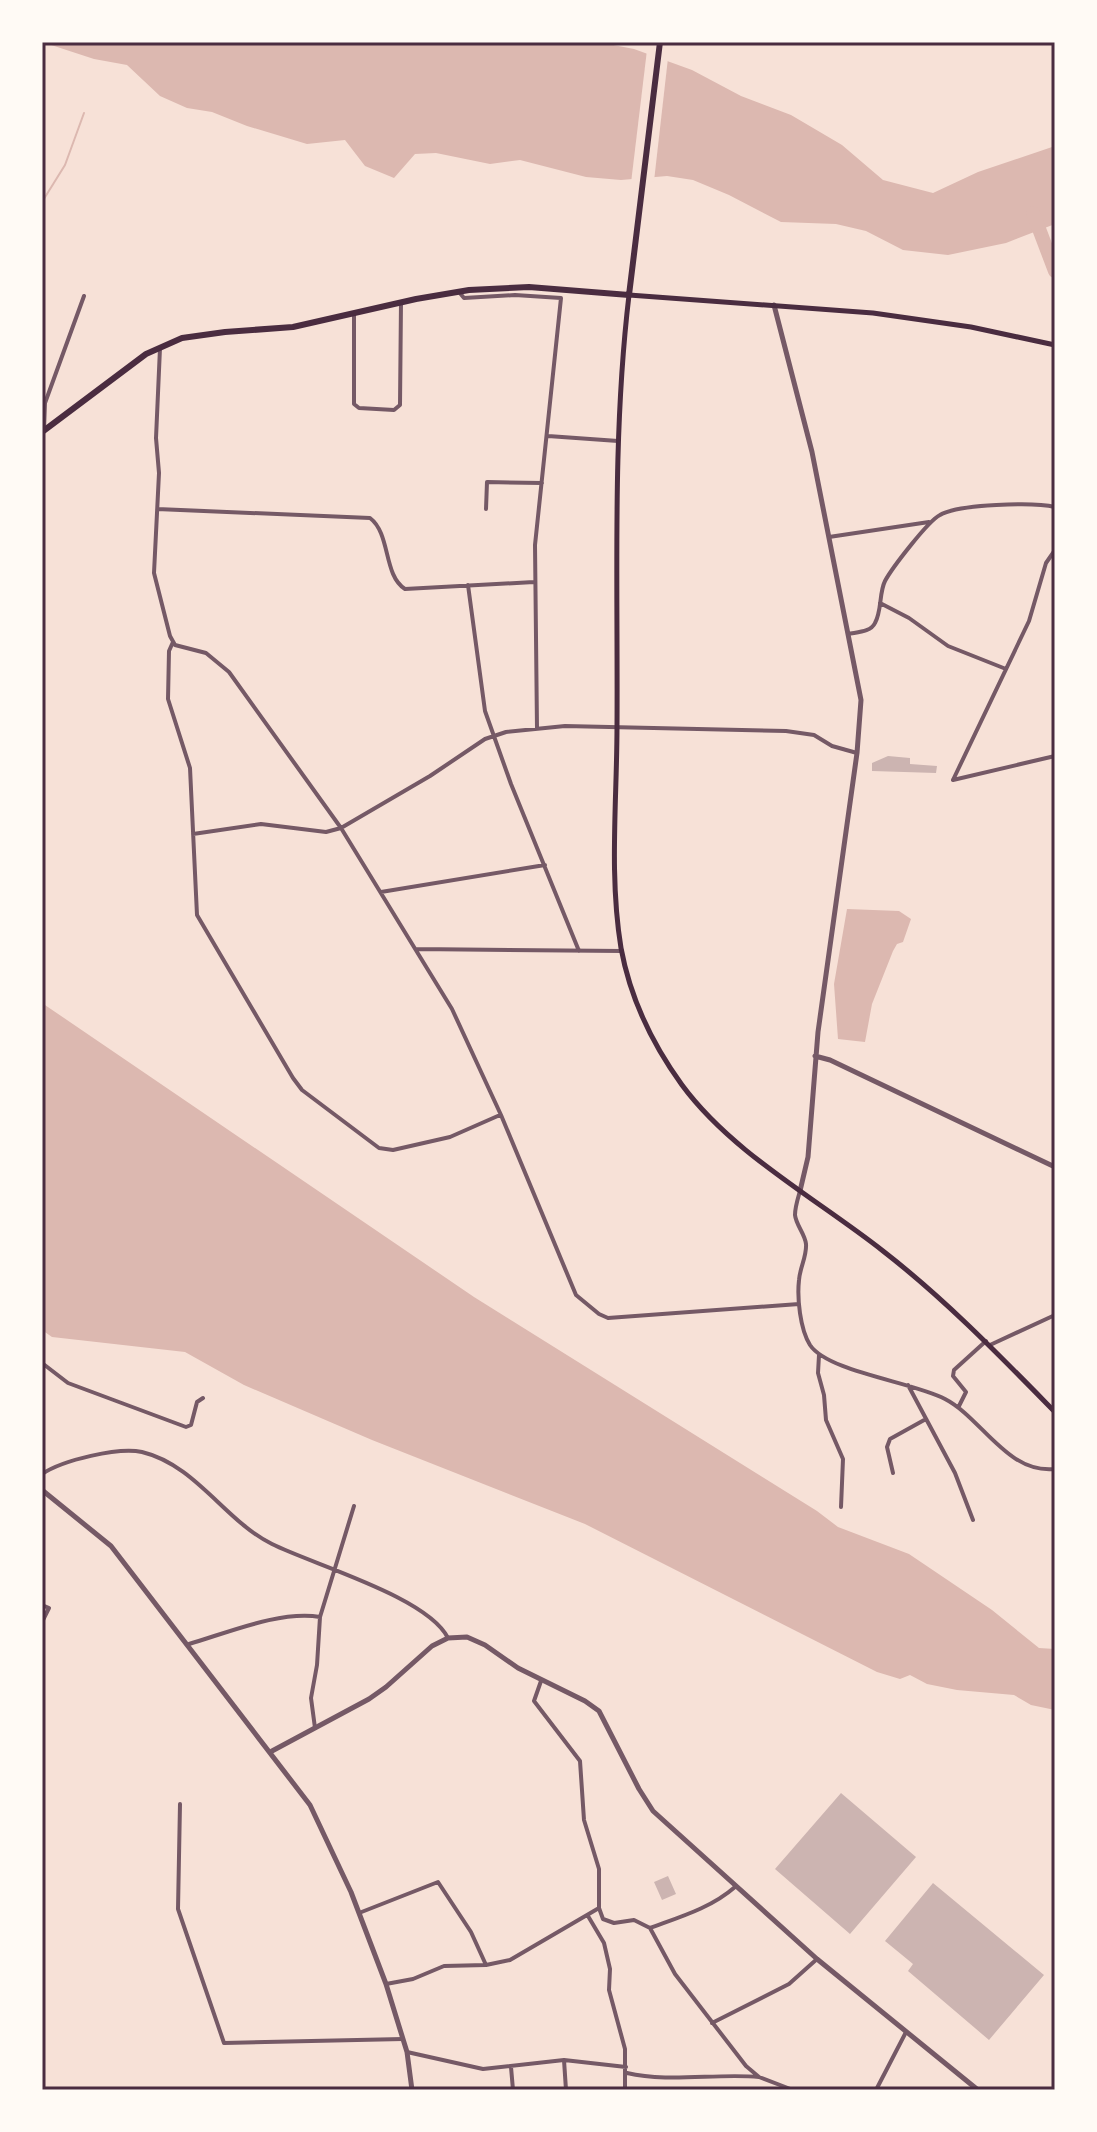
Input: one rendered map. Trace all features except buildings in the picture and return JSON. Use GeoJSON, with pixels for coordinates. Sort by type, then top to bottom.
{"type":"FeatureCollection","features":[{"type":"Feature","properties":{"kind":"main road"},"geometry":{"type":"LineString","coordinates":[[660,42],[629,295],[618,441],[615,879],[622,951],[643,1017],[683,1085],[711,1119],[800,1191],[915,1276],[988,1343],[1055,1412]]}},
{"type":"Feature","properties":{"kind":"main road"},"geometry":{"type":"LineString","coordinates":[[43,431],[160,346],[199,334],[293,327],[459,292],[529,287],[873,313],[957,325],[1055,345]]}},
{"type":"Feature","properties":{"kind":"street"},"geometry":{"type":"LineString","coordinates":[[459,292],[464,298],[515,295],[561,298],[534,582],[537,729]]}},
{"type":"Feature","properties":{"kind":"street"},"geometry":{"type":"LineString","coordinates":[[43,431],[45,403],[84,296]]}},
{"type":"Feature","properties":{"kind":"street"},"geometry":{"type":"LineString","coordinates":[[354,314],[354,404],[359,408],[394,410],[400,405],[401,302]]}},
{"type":"Feature","properties":{"kind":"street"},"geometry":{"type":"LineString","coordinates":[[774,305],[812,452],[861,700],[857,753],[815,1056],[808,1157],[795,1215],[806,1242],[799,1279],[799,1304],[806,1338],[819,1355],[861,1372],[938,1395],[959,1406],[994,1442],[1020,1461],[1036,1468],[1055,1469]]}},
{"type":"Feature","properties":{"kind":"street"},"geometry":{"type":"LineString","coordinates":[[160,346],[154,573],[173,642],[169,651],[168,699],[190,768],[199,921],[302,1090],[379,1148],[393,1150],[450,1137],[501,1115]]}},
{"type":"Feature","properties":{"kind":"street"},"geometry":{"type":"LineString","coordinates":[[547,436],[618,441]]}},
{"type":"Feature","properties":{"kind":"street"},"geometry":{"type":"LineString","coordinates":[[486,509],[487,482],[542,483]]}},
{"type":"Feature","properties":{"kind":"street"},"geometry":{"type":"LineString","coordinates":[[829,537],[929,522],[948,511],[959,509],[1041,504],[1055,507]]}},
{"type":"Feature","properties":{"kind":"street"},"geometry":{"type":"LineString","coordinates":[[157,509],[370,518],[378,527],[401,588],[534,582]]}},
{"type":"Feature","properties":{"kind":"street"},"geometry":{"type":"LineString","coordinates":[[848,634],[869,629],[875,623],[890,572],[929,522]]}},
{"type":"Feature","properties":{"kind":"street"},"geometry":{"type":"LineString","coordinates":[[1055,550],[1046,563],[1029,621],[953,780],[1055,756]]}},
{"type":"Feature","properties":{"kind":"street"},"geometry":{"type":"LineString","coordinates":[[468,585],[484,707],[511,784],[579,951]]}},
{"type":"Feature","properties":{"kind":"street"},"geometry":{"type":"LineString","coordinates":[[880,603],[909,618],[948,646],[1006,669]]}},
{"type":"Feature","properties":{"kind":"street"},"geometry":{"type":"LineString","coordinates":[[173,642],[186,649],[206,653],[229,672],[341,828],[381,892],[452,1009],[501,1115],[576,1295],[608,1318],[799,1304]]}},
{"type":"Feature","properties":{"kind":"street"},"geometry":{"type":"LineString","coordinates":[[193,834],[261,824],[316,832],[341,828],[494,735],[537,729],[617,726],[786,731],[814,735],[832,746],[857,753]]}},
{"type":"Feature","properties":{"kind":"street"},"geometry":{"type":"LineString","coordinates":[[381,892],[546,865]]}},
{"type":"Feature","properties":{"kind":"street"},"geometry":{"type":"LineString","coordinates":[[416,949],[622,951]]}},
{"type":"Feature","properties":{"kind":"street"},"geometry":{"type":"LineString","coordinates":[[815,1056],[830,1060],[1055,1167]]}},
{"type":"Feature","properties":{"kind":"street"},"geometry":{"type":"LineString","coordinates":[[959,1406],[966,1392],[953,1376],[954,1370],[988,1343],[1055,1315]]}},
{"type":"Feature","properties":{"kind":"street"},"geometry":{"type":"LineString","coordinates":[[819,1355],[818,1373],[826,1420],[843,1459],[841,1507]]}},
{"type":"Feature","properties":{"kind":"street"},"geometry":{"type":"LineString","coordinates":[[42,1363],[68,1383],[186,1427],[191,1425],[197,1402],[203,1398]]}},
{"type":"Feature","properties":{"kind":"street"},"geometry":{"type":"LineString","coordinates":[[908,1385],[955,1473],[973,1520]]}},
{"type":"Feature","properties":{"kind":"street"},"geometry":{"type":"LineString","coordinates":[[893,1473],[887,1447],[890,1439],[926,1419]]}},
{"type":"Feature","properties":{"kind":"street"},"geometry":{"type":"LineString","coordinates":[[42,1474],[72,1459],[125,1451],[160,1457],[178,1468],[270,1544],[410,1606],[443,1627],[448,1638]]}},
{"type":"Feature","properties":{"kind":"street"},"geometry":{"type":"LineString","coordinates":[[42,1490],[111,1546],[272,1751],[310,1805],[359,1913],[386,1984],[407,2052],[412,2090]]}},
{"type":"Feature","properties":{"kind":"street"},"geometry":{"type":"LineString","coordinates":[[315,1728],[311,1698],[320,1617],[354,1506]]}},
{"type":"Feature","properties":{"kind":"street"},"geometry":{"type":"LineString","coordinates":[[42,1605],[49,1608],[42,1622]]}},
{"type":"Feature","properties":{"kind":"street"},"geometry":{"type":"LineString","coordinates":[[189,1644],[303,1614],[320,1617]]}},
{"type":"Feature","properties":{"kind":"street"},"geometry":{"type":"LineString","coordinates":[[272,1751],[377,1693],[432,1646],[448,1638],[467,1637],[485,1645],[541,1681],[585,1701],[599,1711],[653,1811],[817,1959],[977,2090]]}},
{"type":"Feature","properties":{"kind":"street"},"geometry":{"type":"LineString","coordinates":[[541,1681],[534,1701],[580,1761],[584,1820],[599,1869],[599,1908],[603,1919],[608,1922],[634,1920],[650,1928],[675,1974],[746,2066],[759,2077]]}},
{"type":"Feature","properties":{"kind":"street"},"geometry":{"type":"LineString","coordinates":[[180,1804],[178,1909],[224,2043],[403,2039]]}},
{"type":"Feature","properties":{"kind":"street"},"geometry":{"type":"LineString","coordinates":[[359,1913],[438,1882],[471,1932],[486,1965]]}},
{"type":"Feature","properties":{"kind":"street"},"geometry":{"type":"LineString","coordinates":[[650,1928],[723,1898],[735,1887]]}},
{"type":"Feature","properties":{"kind":"street"},"geometry":{"type":"LineString","coordinates":[[386,1984],[413,1979],[444,1966],[486,1965],[510,1960],[599,1908]]}},
{"type":"Feature","properties":{"kind":"street"},"geometry":{"type":"LineString","coordinates":[[587,1915],[604,1943],[610,1969],[609,1990],[625,2049],[625,2090]]}},
{"type":"Feature","properties":{"kind":"street"},"geometry":{"type":"LineString","coordinates":[[712,2023],[789,1984],[817,1959]]}},
{"type":"Feature","properties":{"kind":"street"},"geometry":{"type":"LineString","coordinates":[[876,2090],[906,2032]]}},
{"type":"Feature","properties":{"kind":"street"},"geometry":{"type":"LineString","coordinates":[[407,2052],[474,2068],[564,2060],[650,2077],[759,2077],[793,2090]]}},
{"type":"Feature","properties":{"kind":"street"},"geometry":{"type":"LineString","coordinates":[[564,2060],[566,2090]]}},
{"type":"Feature","properties":{"kind":"street"},"geometry":{"type":"LineString","coordinates":[[511,2067],[513,2090]]}},
{"type":"Feature","properties":{"kind":"shaded area"},"geometry":{"type":"Polygon","coordinates":[[[42,42],[598,42],[634,49],[692,70],[741,96],[791,115],[842,145],[883,180],[933,193],[978,172],[1055,146],[1055,224],[1006,243],[948,255],[903,250],[866,231],[836,224],[781,222],[693,180],[667,176],[621,180],[586,177],[520,160],[490,164],[436,153],[415,154],[394,178],[365,166],[345,140],[307,144],[212,112],[187,108],[160,96],[127,65],[94,59],[42,42]]]}},
{"type":"Feature","properties":{"kind":"shaded area"},"geometry":{"type":"Polygon","coordinates":[[[847,909],[899,911],[911,919],[903,942],[897,944],[893,951],[872,1004],[865,1042],[838,1039],[834,984],[847,909]]]}},
{"type":"Feature","properties":{"kind":"shaded area"},"geometry":{"type":"Polygon","coordinates":[[[42,1003],[474,1297],[838,1527],[909,1554],[992,1610],[1039,1648],[1055,1649],[1055,1710],[1031,1705],[1014,1695],[957,1690],[927,1684],[910,1675],[900,1679],[877,1672],[585,1524],[372,1440],[244,1385],[185,1352],[52,1337],[42,1330],[42,1003]]]}},
{"type":"Feature","properties":{"kind":"pier"},"geometry":{"type":"Polygon","coordinates":[[[647,50],[668,58],[654,181],[631,183],[647,50]]]}},
{"type":"Feature","properties":{"kind":"waterway"},"geometry":{"type":"LineString","coordinates":[[42,202],[65,165],[84,113]]}},
{"type":"Feature","properties":{"kind":"waterway"},"geometry":{"type":"LineString","coordinates":[[1033,213],[1055,271]]}}]}
